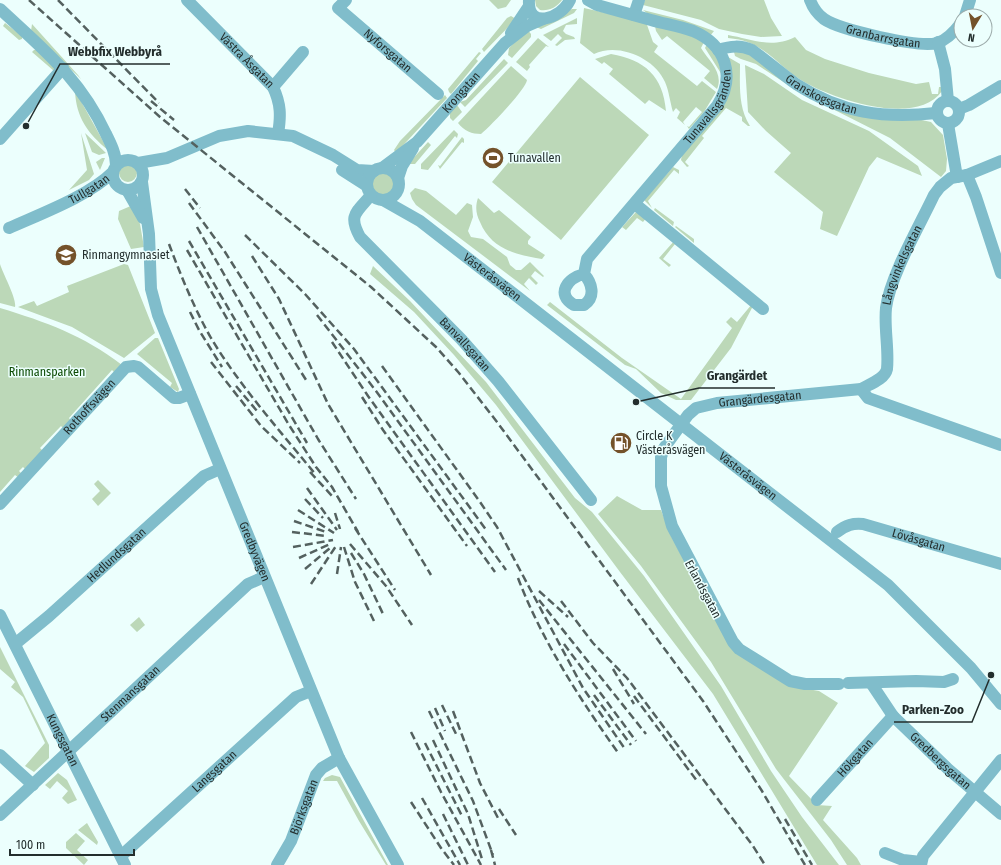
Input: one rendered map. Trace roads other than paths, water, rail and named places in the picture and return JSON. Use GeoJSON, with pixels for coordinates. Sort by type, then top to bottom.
{"type":"FeatureCollection","features":[{"type":"Feature","properties":{"kind":"street","name":"Västra Åsgatan"},"geometry":{"type":"LineString","coordinates":[[187,0],[273,88],[280,105],[281,116],[278,134]]}},
{"type":"Feature","properties":{"kind":"street"},"geometry":{"type":"LineString","coordinates":[[634,15],[639,0]]}},
{"type":"Feature","properties":{"kind":"street","name":"Granbarrsgatan"},"geometry":{"type":"LineString","coordinates":[[810,0],[818,14],[834,24],[904,42],[917,44],[938,42],[953,32]]}},
{"type":"Feature","properties":{"kind":"street"},"geometry":{"type":"LineString","coordinates":[[528,2],[533,14],[543,19]]}},
{"type":"Feature","properties":{"kind":"street","name":"Krongatan"},"geometry":{"type":"LineString","coordinates":[[505,43],[528,2]]}},
{"type":"Feature","properties":{"kind":"street","name":"Tunavallsgränden"},"geometry":{"type":"LineString","coordinates":[[569,2],[593,2],[694,32],[718,50],[727,68],[728,78],[722,98],[635,204],[587,259],[584,274]]}},
{"type":"Feature","properties":{"kind":"street","name":"Krongatan"},"geometry":{"type":"LineString","coordinates":[[398,178],[402,166],[417,142],[505,43],[527,26],[558,14],[569,2]]}},
{"type":"Feature","properties":{"kind":"street","name":"Nyforsgatan"},"geometry":{"type":"LineString","coordinates":[[342,4],[438,94]]}},
{"type":"Feature","properties":{"kind":"street"},"geometry":{"type":"LineString","coordinates":[[0,9],[74,79],[100,122],[115,154],[114,181],[123,189],[134,189],[152,168],[167,158],[207,140],[234,132],[248,131],[278,134],[293,136],[312,144],[357,170],[392,171],[398,178],[398,189],[396,194],[388,200],[374,198],[369,190],[323,159],[292,144],[278,134]]}},
{"type":"Feature","properties":{"kind":"street"},"geometry":{"type":"LineString","coordinates":[[938,42],[945,69],[948,101]]}},
{"type":"Feature","properties":{"kind":"street","name":"Granskogsgatan"},"geometry":{"type":"LineString","coordinates":[[718,50],[733,46],[744,46],[752,50],[807,90],[846,107],[873,114],[895,116],[914,116],[936,113]]}},
{"type":"Feature","properties":{"kind":"street"},"geometry":{"type":"LineString","coordinates":[[273,88],[302,52]]}},
{"type":"Feature","properties":{"kind":"street"},"geometry":{"type":"LineString","coordinates":[[0,139],[63,68]]}},
{"type":"Feature","properties":{"kind":"street"},"geometry":{"type":"LineString","coordinates":[[959,109],[969,105],[1001,86]]}},
{"type":"Feature","properties":{"kind":"street"},"geometry":{"type":"LineString","coordinates":[[948,101],[956,105],[959,109],[957,119],[948,124],[940,121],[936,113],[941,103],[948,101]]}},
{"type":"Feature","properties":{"kind":"street"},"geometry":{"type":"LineString","coordinates":[[100,122],[142,169],[142,180]]}},
{"type":"Feature","properties":{"kind":"street"},"geometry":{"type":"LineString","coordinates":[[948,124],[962,176],[976,197],[1001,273]]}},
{"type":"Feature","properties":{"kind":"street","name":"Krongatan"},"geometry":{"type":"LineString","coordinates":[[378,170],[417,142]]}},
{"type":"Feature","properties":{"kind":"street"},"geometry":{"type":"LineString","coordinates":[[115,169],[122,161],[167,158]]}},
{"type":"Feature","properties":{"kind":"street","name":"Långvinkelsgatan"},"geometry":{"type":"LineString","coordinates":[[848,391],[861,389],[886,373],[888,364],[886,308],[892,285],[934,195],[947,181],[1001,161]]}},
{"type":"Feature","properties":{"kind":"street","name":"Tullgatan"},"geometry":{"type":"LineString","coordinates":[[4,230],[105,181],[115,169]]}},
{"type":"Feature","properties":{"kind":"street"},"geometry":{"type":"LineString","coordinates":[[369,190],[369,177],[378,170]]}},
{"type":"Feature","properties":{"kind":"street","name":"Gredbyvägen"},"geometry":{"type":"LineString","coordinates":[[142,180],[148,226],[150,280],[153,302],[339,758],[398,865]]}},
{"type":"Feature","properties":{"kind":"street","name":"Tullgatan"},"geometry":{"type":"LineString","coordinates":[[62,203],[107,187],[123,189]]}},
{"type":"Feature","properties":{"kind":"street","name":"Gredbyvägen"},"geometry":{"type":"LineString","coordinates":[[123,189],[148,226]]}},
{"type":"Feature","properties":{"kind":"street","name":"Banvallsgatan"},"geometry":{"type":"LineString","coordinates":[[369,190],[354,217],[353,224],[360,237],[461,339],[498,381],[591,500]]}},
{"type":"Feature","properties":{"kind":"street","name":"Västeråsvägen"},"geometry":{"type":"LineString","coordinates":[[396,194],[420,221]]}},
{"type":"Feature","properties":{"kind":"street","name":"Västeråsvägen"},"geometry":{"type":"LineString","coordinates":[[384,200],[420,221],[888,585],[972,668],[1001,704]]}},
{"type":"Feature","properties":{"kind":"street"},"geometry":{"type":"LineString","coordinates":[[635,204],[763,309]]}},
{"type":"Feature","properties":{"kind":"street","name":"Rothoffsvägen"},"geometry":{"type":"LineString","coordinates":[[0,504],[126,368],[134,366],[138,367],[174,398],[179,398],[190,394]]}},
{"type":"Feature","properties":{"kind":"street"},"geometry":{"type":"LineString","coordinates":[[861,389],[868,398],[875,401],[1001,445]]}},
{"type":"Feature","properties":{"kind":"street","name":"Grangärdesgatan"},"geometry":{"type":"LineString","coordinates":[[681,425],[696,408],[703,406],[848,391]]}},
{"type":"Feature","properties":{"kind":"street","name":"Erlandsgatan"},"geometry":{"type":"LineString","coordinates":[[681,425],[664,448],[661,457],[661,486],[672,526],[724,629],[739,649],[790,681],[804,684],[916,681],[944,682],[953,679]]}},
{"type":"Feature","properties":{"kind":"street","name":"Hedlundsgatan"},"geometry":{"type":"LineString","coordinates":[[15,644],[49,616],[204,476],[220,469]]}},
{"type":"Feature","properties":{"kind":"street","name":"Lövåsgatan"},"geometry":{"type":"LineString","coordinates":[[837,532],[844,526],[854,523],[863,524],[1001,564]]}},
{"type":"Feature","properties":{"kind":"street","name":"Stenmansgatan"},"geometry":{"type":"LineString","coordinates":[[0,816],[248,584],[264,577]]}},
{"type":"Feature","properties":{"kind":"street","name":"Kungsgatan"},"geometry":{"type":"LineString","coordinates":[[0,615],[123,861]]}},
{"type":"Feature","properties":{"kind":"street","name":"Västeråsvägen"},"geometry":{"type":"LineString","coordinates":[[972,668],[1001,690]]}},
{"type":"Feature","properties":{"kind":"street","name":"Gredbergsgatan"},"geometry":{"type":"LineString","coordinates":[[871,682],[894,716],[948,769],[1001,814]]}},
{"type":"Feature","properties":{"kind":"street","name":"Langsgatan"},"geometry":{"type":"LineString","coordinates":[[123,861],[296,697],[311,691]]}},
{"type":"Feature","properties":{"kind":"street","name":"Hökgatan"},"geometry":{"type":"LineString","coordinates":[[817,800],[894,716]]}},
{"type":"Feature","properties":{"kind":"street"},"geometry":{"type":"LineString","coordinates":[[0,755],[33,785]]}},
{"type":"Feature","properties":{"kind":"street","name":"Björksgatan"},"geometry":{"type":"LineString","coordinates":[[276,865],[291,841],[316,775],[322,768],[339,758]]}},
{"type":"Feature","properties":{"kind":"street"},"geometry":{"type":"LineString","coordinates":[[885,853],[921,864],[923,856],[976,793],[1001,760]]}},
{"type":"Feature","properties":{"kind":"railway"},"geometry":{"type":"LineString","coordinates":[[29,0],[160,117],[371,287],[436,347],[459,373],[497,422],[703,701],[762,791],[805,865]]}},
{"type":"Feature","properties":{"kind":"railway"},"geometry":{"type":"LineString","coordinates":[[58,0],[159,103]]}},
{"type":"Feature","properties":{"kind":"railway"},"geometry":{"type":"LineString","coordinates":[[151,101],[174,120]]}},
{"type":"Feature","properties":{"kind":"railway"},"geometry":{"type":"LineString","coordinates":[[185,189],[200,208]]}},
{"type":"Feature","properties":{"kind":"railway"},"geometry":{"type":"LineString","coordinates":[[189,203],[225,252],[308,383]]}},
{"type":"Feature","properties":{"kind":"railway"},"geometry":{"type":"LineString","coordinates":[[197,227],[318,439],[356,499]]}},
{"type":"Feature","properties":{"kind":"railway"},"geometry":{"type":"LineString","coordinates":[[245,235],[305,294],[354,349],[487,531]]}},
{"type":"Feature","properties":{"kind":"railway"},"geometry":{"type":"LineString","coordinates":[[189,241],[307,443]]}},
{"type":"Feature","properties":{"kind":"railway"},"geometry":{"type":"LineString","coordinates":[[169,244],[193,304],[222,356],[261,408],[316,475]]}},
{"type":"Feature","properties":{"kind":"railway"},"geometry":{"type":"LineString","coordinates":[[187,250],[289,425],[316,467],[332,487],[358,532]]}},
{"type":"Feature","properties":{"kind":"railway"},"geometry":{"type":"LineString","coordinates":[[252,256],[279,299],[328,404],[431,575]]}},
{"type":"Feature","properties":{"kind":"railway"},"geometry":{"type":"LineString","coordinates":[[190,312],[199,330],[222,367]]}},
{"type":"Feature","properties":{"kind":"railway"},"geometry":{"type":"LineString","coordinates":[[317,315],[376,391],[506,570]]}},
{"type":"Feature","properties":{"kind":"railway"},"geometry":{"type":"LineString","coordinates":[[332,342],[368,396],[495,572]]}},
{"type":"Feature","properties":{"kind":"railway"},"geometry":{"type":"LineString","coordinates":[[211,362],[261,426],[300,463]]}},
{"type":"Feature","properties":{"kind":"railway"},"geometry":{"type":"LineString","coordinates":[[382,366],[497,527],[583,688],[625,749]]}},
{"type":"Feature","properties":{"kind":"railway"},"geometry":{"type":"LineString","coordinates":[[236,386],[257,411]]}},
{"type":"Feature","properties":{"kind":"railway"},"geometry":{"type":"LineString","coordinates":[[362,397],[383,430],[467,546]]}},
{"type":"Feature","properties":{"kind":"railway"},"geometry":{"type":"LineString","coordinates":[[310,472],[333,497]]}},
{"type":"Feature","properties":{"kind":"railway"},"geometry":{"type":"LineString","coordinates":[[307,488],[337,530]]}},
{"type":"Feature","properties":{"kind":"railway"},"geometry":{"type":"LineString","coordinates":[[305,499],[323,518]]}},
{"type":"Feature","properties":{"kind":"railway"},"geometry":{"type":"LineString","coordinates":[[298,510],[334,533]]}},
{"type":"Feature","properties":{"kind":"railway"},"geometry":{"type":"LineString","coordinates":[[335,513],[340,529]]}},
{"type":"Feature","properties":{"kind":"railway"},"geometry":{"type":"LineString","coordinates":[[294,521],[326,532]]}},
{"type":"Feature","properties":{"kind":"railway"},"geometry":{"type":"LineString","coordinates":[[355,528],[395,590]]}},
{"type":"Feature","properties":{"kind":"railway"},"geometry":{"type":"LineString","coordinates":[[292,532],[327,536]]}},
{"type":"Feature","properties":{"kind":"railway"},"geometry":{"type":"LineString","coordinates":[[293,547],[333,540]]}},
{"type":"Feature","properties":{"kind":"railway"},"geometry":{"type":"LineString","coordinates":[[299,558],[330,544]]}},
{"type":"Feature","properties":{"kind":"railway"},"geometry":{"type":"LineString","coordinates":[[350,544],[386,586],[412,625]]}},
{"type":"Feature","properties":{"kind":"railway"},"geometry":{"type":"LineString","coordinates":[[311,584],[336,546]]}},
{"type":"Feature","properties":{"kind":"railway"},"geometry":{"type":"LineString","coordinates":[[337,574],[341,547]]}},
{"type":"Feature","properties":{"kind":"railway"},"geometry":{"type":"LineString","coordinates":[[344,547],[355,582],[374,621]]}},
{"type":"Feature","properties":{"kind":"railway"},"geometry":{"type":"LineString","coordinates":[[305,569],[330,548]]}},
{"type":"Feature","properties":{"kind":"railway"},"geometry":{"type":"LineString","coordinates":[[351,553],[364,574],[384,616]]}},
{"type":"Feature","properties":{"kind":"railway"},"geometry":{"type":"LineString","coordinates":[[518,578],[527,601],[550,647],[590,713],[619,754]]}},
{"type":"Feature","properties":{"kind":"railway"},"geometry":{"type":"LineString","coordinates":[[539,591],[568,617]]}},
{"type":"Feature","properties":{"kind":"railway"},"geometry":{"type":"LineString","coordinates":[[539,600],[646,734]]}},
{"type":"Feature","properties":{"kind":"railway"},"geometry":{"type":"LineString","coordinates":[[561,601],[593,643],[627,678],[753,846],[765,865]]}},
{"type":"Feature","properties":{"kind":"railway"},"geometry":{"type":"LineString","coordinates":[[564,644],[636,741]]}},
{"type":"Feature","properties":{"kind":"railway"},"geometry":{"type":"LineString","coordinates":[[613,669],[634,704]]}},
{"type":"Feature","properties":{"kind":"railway"},"geometry":{"type":"LineString","coordinates":[[594,695],[631,745]]}},
{"type":"Feature","properties":{"kind":"railway"},"geometry":{"type":"LineString","coordinates":[[634,696],[697,781]]}},
{"type":"Feature","properties":{"kind":"railway"},"geometry":{"type":"LineString","coordinates":[[442,705],[457,736]]}},
{"type":"Feature","properties":{"kind":"railway"},"geometry":{"type":"LineString","coordinates":[[435,708],[445,731]]}},
{"type":"Feature","properties":{"kind":"railway"},"geometry":{"type":"LineString","coordinates":[[429,711],[473,801],[493,855]]}},
{"type":"Feature","properties":{"kind":"railway"},"geometry":{"type":"LineString","coordinates":[[453,711],[480,783],[499,820]]}},
{"type":"Feature","properties":{"kind":"railway"},"geometry":{"type":"LineString","coordinates":[[411,732],[441,792],[481,865]]}},
{"type":"Feature","properties":{"kind":"railway"},"geometry":{"type":"LineString","coordinates":[[433,740],[468,814],[482,859]]}},
{"type":"Feature","properties":{"kind":"railway"},"geometry":{"type":"LineString","coordinates":[[425,743],[462,816]]}},
{"type":"Feature","properties":{"kind":"railway"},"geometry":{"type":"LineString","coordinates":[[422,798],[460,865]]}},
{"type":"Feature","properties":{"kind":"railway"},"geometry":{"type":"LineString","coordinates":[[411,802],[454,865]]}},
{"type":"Feature","properties":{"kind":"railway"},"geometry":{"type":"LineString","coordinates":[[499,809],[516,835]]}},
{"type":"Feature","properties":{"kind":"railway"},"geometry":{"type":"LineString","coordinates":[[443,814],[468,865]]}},
{"type":"Feature","properties":{"kind":"railway"},"geometry":{"type":"LineString","coordinates":[[785,819],[812,865]]}},
{"type":"Feature","properties":{"kind":"railway"},"geometry":{"type":"LineString","coordinates":[[491,850],[495,865]]}},
{"type":"Feature","properties":{"kind":"place","name":"Webbfix Webbyrå"},"geometry":{"type":"Point","coordinates":[26,126]}},
{"type":"Feature","properties":{"kind":"place","name":"Tunavallen"},"geometry":{"type":"Point","coordinates":[493,158]}},
{"type":"Feature","properties":{"kind":"place","name":"Rinmangymnasiet"},"geometry":{"type":"Point","coordinates":[66,255]}},
{"type":"Feature","properties":{"kind":"place","name":"Grangärdet"},"geometry":{"type":"Point","coordinates":[636,402]}},
{"type":"Feature","properties":{"kind":"place","name":"Circle K Västeråsvägen"},"geometry":{"type":"Point","coordinates":[621,443]}},
{"type":"Feature","properties":{"kind":"place","name":"Parken-Zoo"},"geometry":{"type":"Point","coordinates":[991,675]}},
{"type":"Feature","properties":{"kind":"park label","name":"Rinmansparken"},"geometry":{"type":"Point","coordinates":[47,372]}}]}
